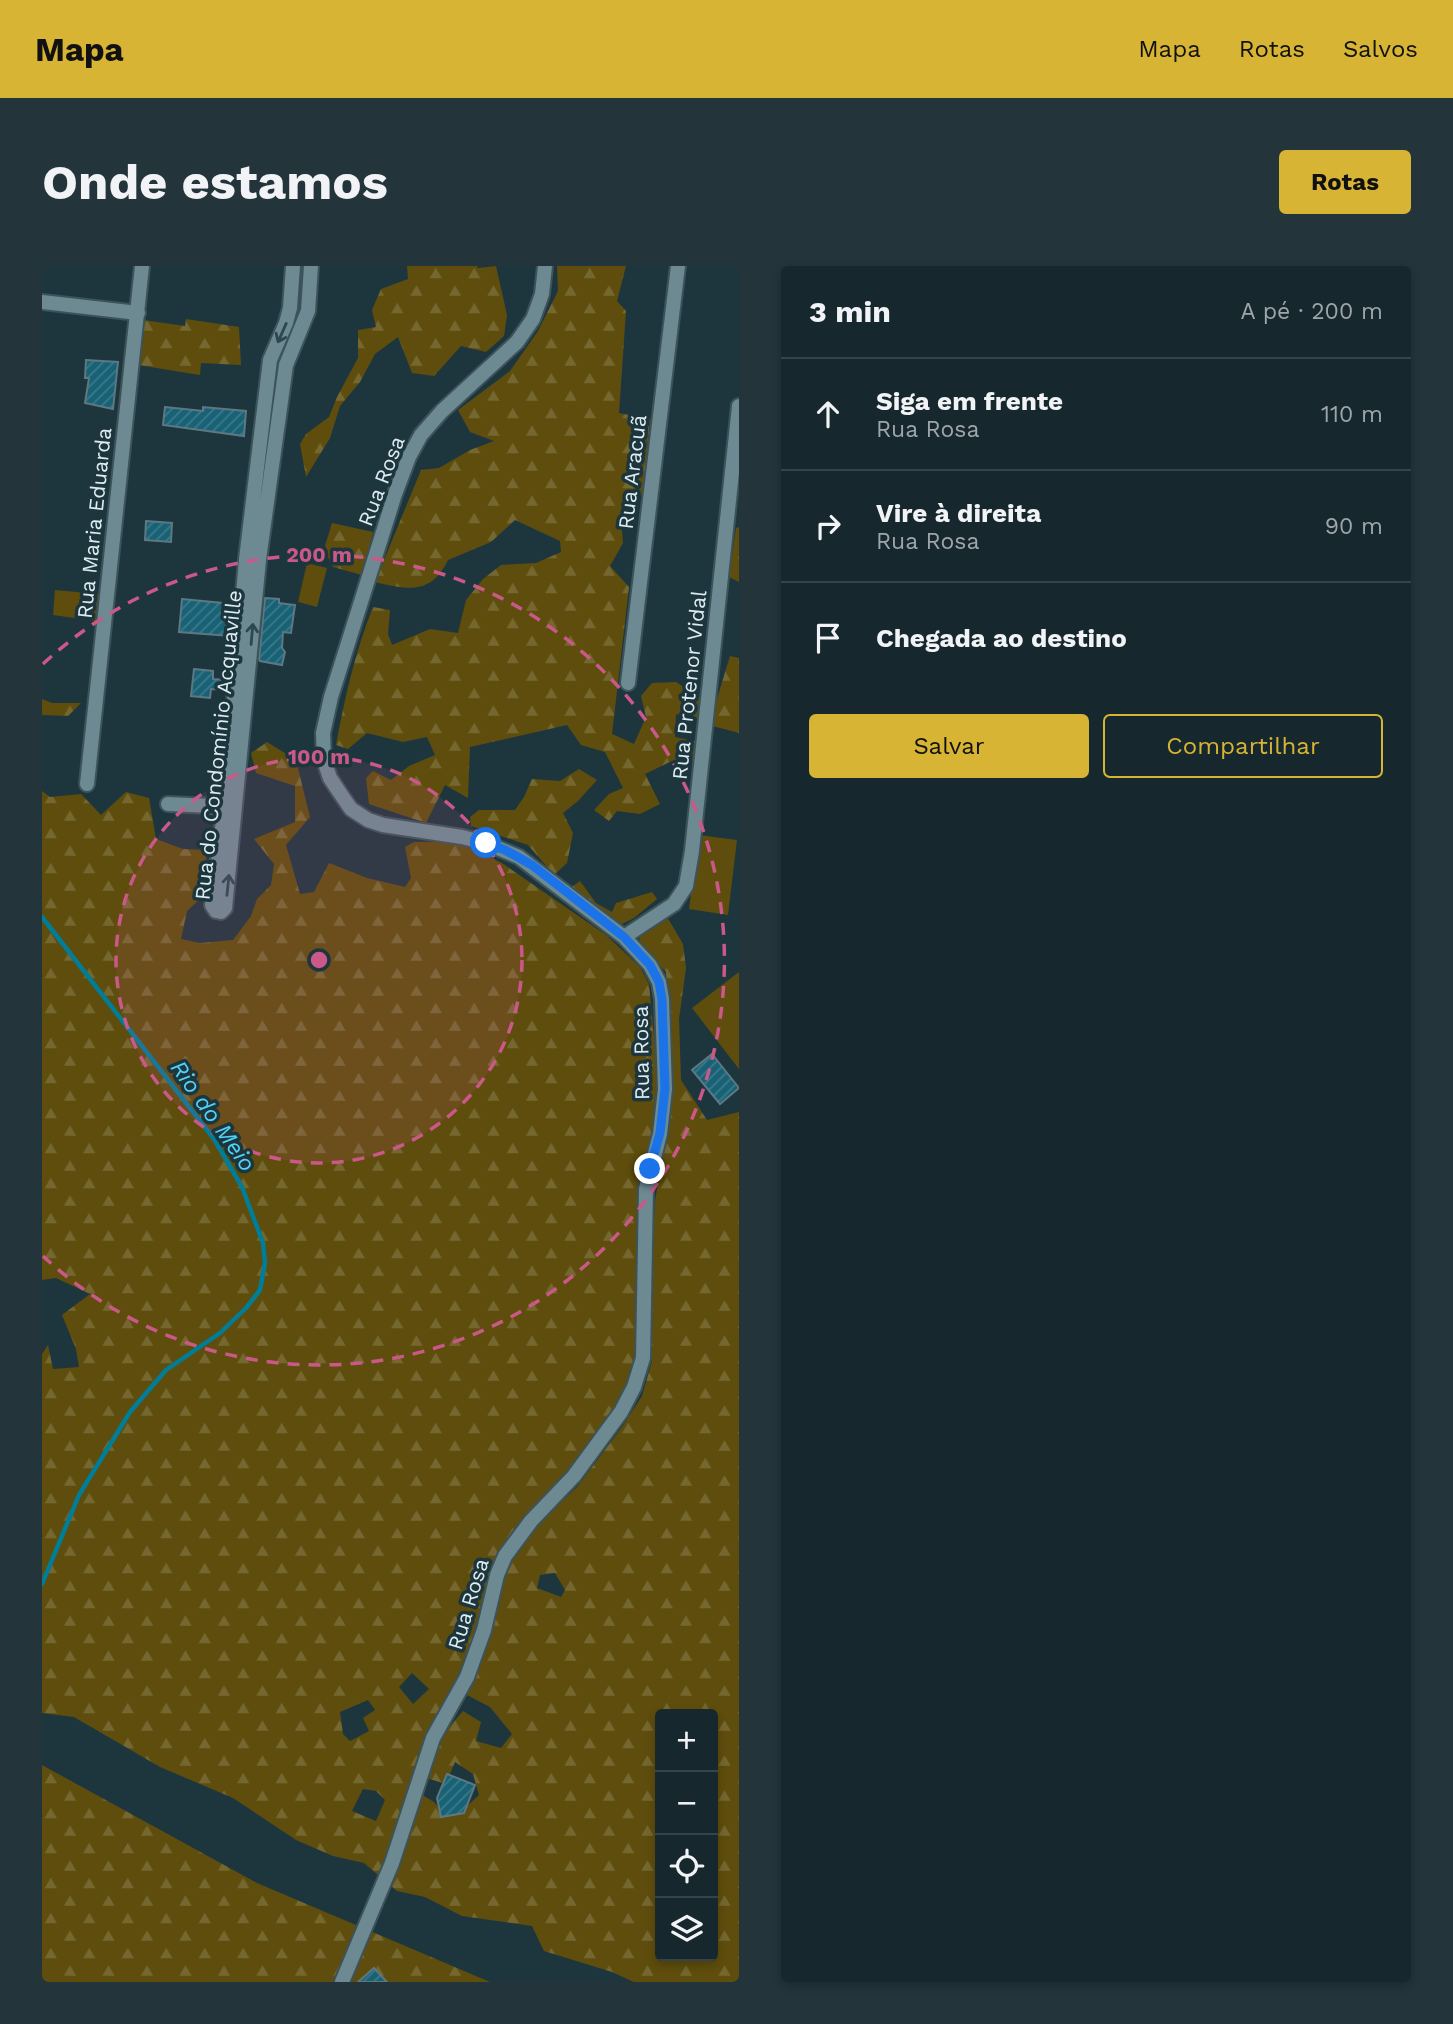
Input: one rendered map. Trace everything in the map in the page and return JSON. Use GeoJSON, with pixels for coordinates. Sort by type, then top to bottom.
{"type":"FeatureCollection","features":[{"type":"Feature","properties":{"kind":"street","name":"Rua Maria Eduarda"},"geometry":{"type":"LineString","coordinates":[[87,784],[142,266]]}},
{"type":"Feature","properties":{"kind":"street","name":"Rua do Condomínio Acquaville"},"geometry":{"type":"LineString","coordinates":[[231,806],[212,905],[216,911],[221,912],[225,908],[261,435],[270,360],[290,308],[293,266]]}},
{"type":"Feature","properties":{"kind":"street","name":"Rua do Condomínio Acquaville"},"geometry":{"type":"LineString","coordinates":[[253,560],[277,436],[286,365],[308,311],[311,266]]}},
{"type":"Feature","properties":{"kind":"street","name":"Rua Rosa"},"geometry":{"type":"LineString","coordinates":[[342,1982],[392,1863],[433,1738],[467,1677],[484,1630],[497,1574],[505,1556],[531,1521],[574,1476],[621,1412],[634,1387],[643,1358],[646,1189],[660,1133],[664,1100],[662,999],[659,982],[650,965],[624,937],[532,865],[505,850],[462,837],[383,825],[368,820],[351,808],[340,793],[330,778],[324,760],[323,733],[331,697],[409,457],[421,435],[442,411],[517,342],[533,319],[542,294],[545,266]]}},
{"type":"Feature","properties":{"kind":"street","name":"Rua Aracuã"},"geometry":{"type":"LineString","coordinates":[[628,683],[678,266]]}},
{"type":"Feature","properties":{"kind":"street"},"geometry":{"type":"LineString","coordinates":[[42,302],[138,313]]}},
{"type":"Feature","properties":{"kind":"street"},"geometry":{"type":"LineString","coordinates":[[290,308],[308,311]]}},
{"type":"Feature","properties":{"kind":"street","name":"Rua Protenor Vidal"},"geometry":{"type":"LineString","coordinates":[[624,937],[674,904],[686,886],[692,851],[739,407]]}},
{"type":"Feature","properties":{"kind":"street"},"geometry":{"type":"LineString","coordinates":[[261,435],[277,436]]}},
{"type":"Feature","properties":{"kind":"street"},"geometry":{"type":"LineString","coordinates":[[168,804],[231,806]]}},
{"type":"Feature","properties":{"kind":"green space"},"geometry":{"type":"Polygon","coordinates":[[[407,266],[496,266],[507,315],[504,336],[486,352],[461,346],[434,376],[412,373],[398,337],[375,354],[360,382],[340,406],[330,438],[306,477],[300,444],[306,434],[329,417],[358,358],[358,330],[376,327],[372,310],[381,289],[408,279],[407,266]]]}},
{"type":"Feature","properties":{"kind":"green space"},"geometry":{"type":"Polygon","coordinates":[[[557,266],[626,266],[617,301],[626,311],[619,413],[650,419],[643,492],[621,518],[623,543],[610,566],[629,587],[612,734],[634,744],[646,717],[641,696],[652,683],[676,682],[699,697],[699,718],[676,714],[675,737],[698,742],[694,763],[674,760],[645,774],[660,804],[640,814],[617,811],[609,821],[594,810],[609,794],[623,788],[605,752],[581,745],[567,725],[470,747],[468,798],[445,785],[426,823],[369,804],[366,778],[373,771],[391,780],[409,766],[435,755],[427,737],[403,742],[367,733],[348,749],[336,745],[347,692],[373,607],[390,610],[388,634],[392,645],[430,629],[458,633],[466,600],[483,579],[501,565],[536,563],[561,552],[560,541],[515,520],[491,542],[448,560],[434,579],[426,584],[408,588],[375,582],[421,470],[439,468],[470,450],[494,441],[470,432],[458,410],[510,371],[538,331],[558,291],[557,266]]]}},
{"type":"Feature","properties":{"kind":"green space"},"geometry":{"type":"Polygon","coordinates":[[[186,319],[239,327],[241,365],[201,363],[200,375],[138,365],[143,320],[185,326],[186,319]]]}},
{"type":"Feature","properties":{"kind":"green space"},"geometry":{"type":"Polygon","coordinates":[[[332,523],[373,532],[362,575],[333,567],[324,549],[332,523]]]}},
{"type":"Feature","properties":{"kind":"green space"},"geometry":{"type":"Polygon","coordinates":[[[739,527],[739,582],[729,577],[736,528],[739,527]]]}},
{"type":"Feature","properties":{"kind":"green space"},"geometry":{"type":"Polygon","coordinates":[[[307,563],[327,568],[317,607],[298,602],[307,563]]]}},
{"type":"Feature","properties":{"kind":"green space"},"geometry":{"type":"Polygon","coordinates":[[[55,590],[98,594],[96,621],[53,615],[55,590]]]}},
{"type":"Feature","properties":{"kind":"green space"},"geometry":{"type":"Polygon","coordinates":[[[730,656],[739,658],[739,733],[709,725],[730,656]]]}},
{"type":"Feature","properties":{"kind":"green space"},"geometry":{"type":"Polygon","coordinates":[[[42,699],[52,703],[81,703],[68,716],[42,715],[42,699]]]}},
{"type":"Feature","properties":{"kind":"green space"},"geometry":{"type":"Polygon","coordinates":[[[267,742],[296,760],[310,817],[286,845],[300,894],[314,892],[329,863],[367,878],[405,887],[411,878],[405,847],[414,842],[459,842],[502,863],[606,935],[640,967],[649,984],[658,1078],[656,1119],[638,1189],[639,1347],[635,1364],[622,1396],[596,1443],[575,1471],[522,1522],[508,1540],[520,1541],[577,1487],[642,1396],[652,1361],[649,1309],[655,1201],[671,1107],[666,972],[640,945],[639,934],[666,915],[683,944],[686,968],[679,1019],[681,1080],[707,1120],[739,1112],[739,1982],[634,1982],[612,1972],[544,1951],[532,1926],[462,1916],[425,1897],[397,1891],[364,1863],[333,1856],[296,1840],[233,1798],[160,1767],[74,1717],[42,1713],[42,1354],[48,1345],[53,1369],[79,1367],[76,1349],[62,1315],[90,1294],[56,1278],[42,1280],[42,791],[50,797],[81,794],[101,815],[126,792],[149,798],[156,839],[183,849],[207,850],[202,897],[187,911],[181,939],[200,943],[233,940],[251,916],[257,899],[271,885],[274,864],[254,839],[295,822],[295,786],[256,773],[251,753],[267,742]],[[555,1573],[540,1575],[537,1588],[561,1597],[565,1590],[555,1573]],[[412,1673],[399,1687],[413,1704],[429,1689],[412,1673]],[[465,1694],[427,1735],[420,1760],[419,1793],[434,1802],[444,1813],[464,1809],[479,1795],[473,1774],[455,1762],[446,1784],[426,1778],[433,1746],[463,1711],[481,1722],[476,1741],[501,1748],[512,1734],[490,1707],[465,1694]],[[368,1700],[340,1712],[343,1734],[350,1741],[369,1731],[363,1718],[375,1710],[368,1700]],[[363,1789],[352,1811],[376,1821],[385,1800],[376,1791],[363,1789]]]}},
{"type":"Feature","properties":{"kind":"green space"},"geometry":{"type":"Polygon","coordinates":[[[579,769],[597,780],[563,813],[573,833],[567,863],[554,875],[528,845],[471,826],[470,817],[479,810],[515,810],[532,779],[560,781],[579,769]]]}},
{"type":"Feature","properties":{"kind":"green space"},"geometry":{"type":"Polygon","coordinates":[[[699,835],[737,840],[728,915],[689,909],[699,835]]]}},
{"type":"Feature","properties":{"kind":"green space"},"geometry":{"type":"Polygon","coordinates":[[[580,881],[596,903],[612,912],[616,903],[652,892],[657,899],[634,918],[618,926],[569,889],[580,881]]]}},
{"type":"Feature","properties":{"kind":"green space"},"geometry":{"type":"Polygon","coordinates":[[[739,972],[739,1069],[692,1008],[739,972]]]}},
{"type":"Feature","properties":{"kind":"green space"},"geometry":{"type":"Polygon","coordinates":[[[42,1765],[257,1883],[490,1982],[42,1982],[42,1765]]]}},
{"type":"Feature","properties":{"kind":"building"},"geometry":{"type":"Polygon","coordinates":[[[86,360],[118,362],[113,409],[85,403],[89,378],[85,378],[86,360]]]}},
{"type":"Feature","properties":{"kind":"building"},"geometry":{"type":"Polygon","coordinates":[[[165,407],[203,411],[203,407],[246,411],[244,436],[163,425],[165,407]]]}},
{"type":"Feature","properties":{"kind":"building"},"geometry":{"type":"Polygon","coordinates":[[[146,521],[172,523],[171,542],[145,540],[146,521]]]}},
{"type":"Feature","properties":{"kind":"building"},"geometry":{"type":"Polygon","coordinates":[[[265,598],[279,599],[279,603],[295,605],[291,633],[283,632],[282,648],[285,652],[282,665],[259,659],[265,598]]]}},
{"type":"Feature","properties":{"kind":"building"},"geometry":{"type":"Polygon","coordinates":[[[182,599],[233,604],[230,636],[179,632],[182,599]]]}},
{"type":"Feature","properties":{"kind":"building"},"geometry":{"type":"Polygon","coordinates":[[[194,669],[213,671],[213,679],[226,680],[225,690],[211,689],[210,698],[191,696],[194,669]]]}},
{"type":"Feature","properties":{"kind":"building"},"geometry":{"type":"Polygon","coordinates":[[[712,1054],[739,1088],[720,1104],[692,1070],[712,1054]]]}},
{"type":"Feature","properties":{"kind":"building"},"geometry":{"type":"Polygon","coordinates":[[[447,1774],[475,1785],[464,1813],[441,1817],[437,1798],[447,1774]]]}},
{"type":"Feature","properties":{"kind":"building"},"geometry":{"type":"Polygon","coordinates":[[[374,1968],[387,1982],[358,1982],[374,1968]]]}},
{"type":"Feature","properties":{"kind":"waterway","name":"Rio do Meio"},"geometry":{"type":"LineString","coordinates":[[42,917],[214,1139],[242,1187],[263,1243],[265,1263],[260,1290],[246,1308],[220,1333],[166,1370],[130,1412],[79,1495],[42,1584]]}},
{"type":"Feature","properties":{"kind":"route"},"geometry":{"type":"LineString","coordinates":[[486,843],[532,865],[624,937],[650,965],[659,982],[665,1089],[660,1133],[650,1169]]}}]}
